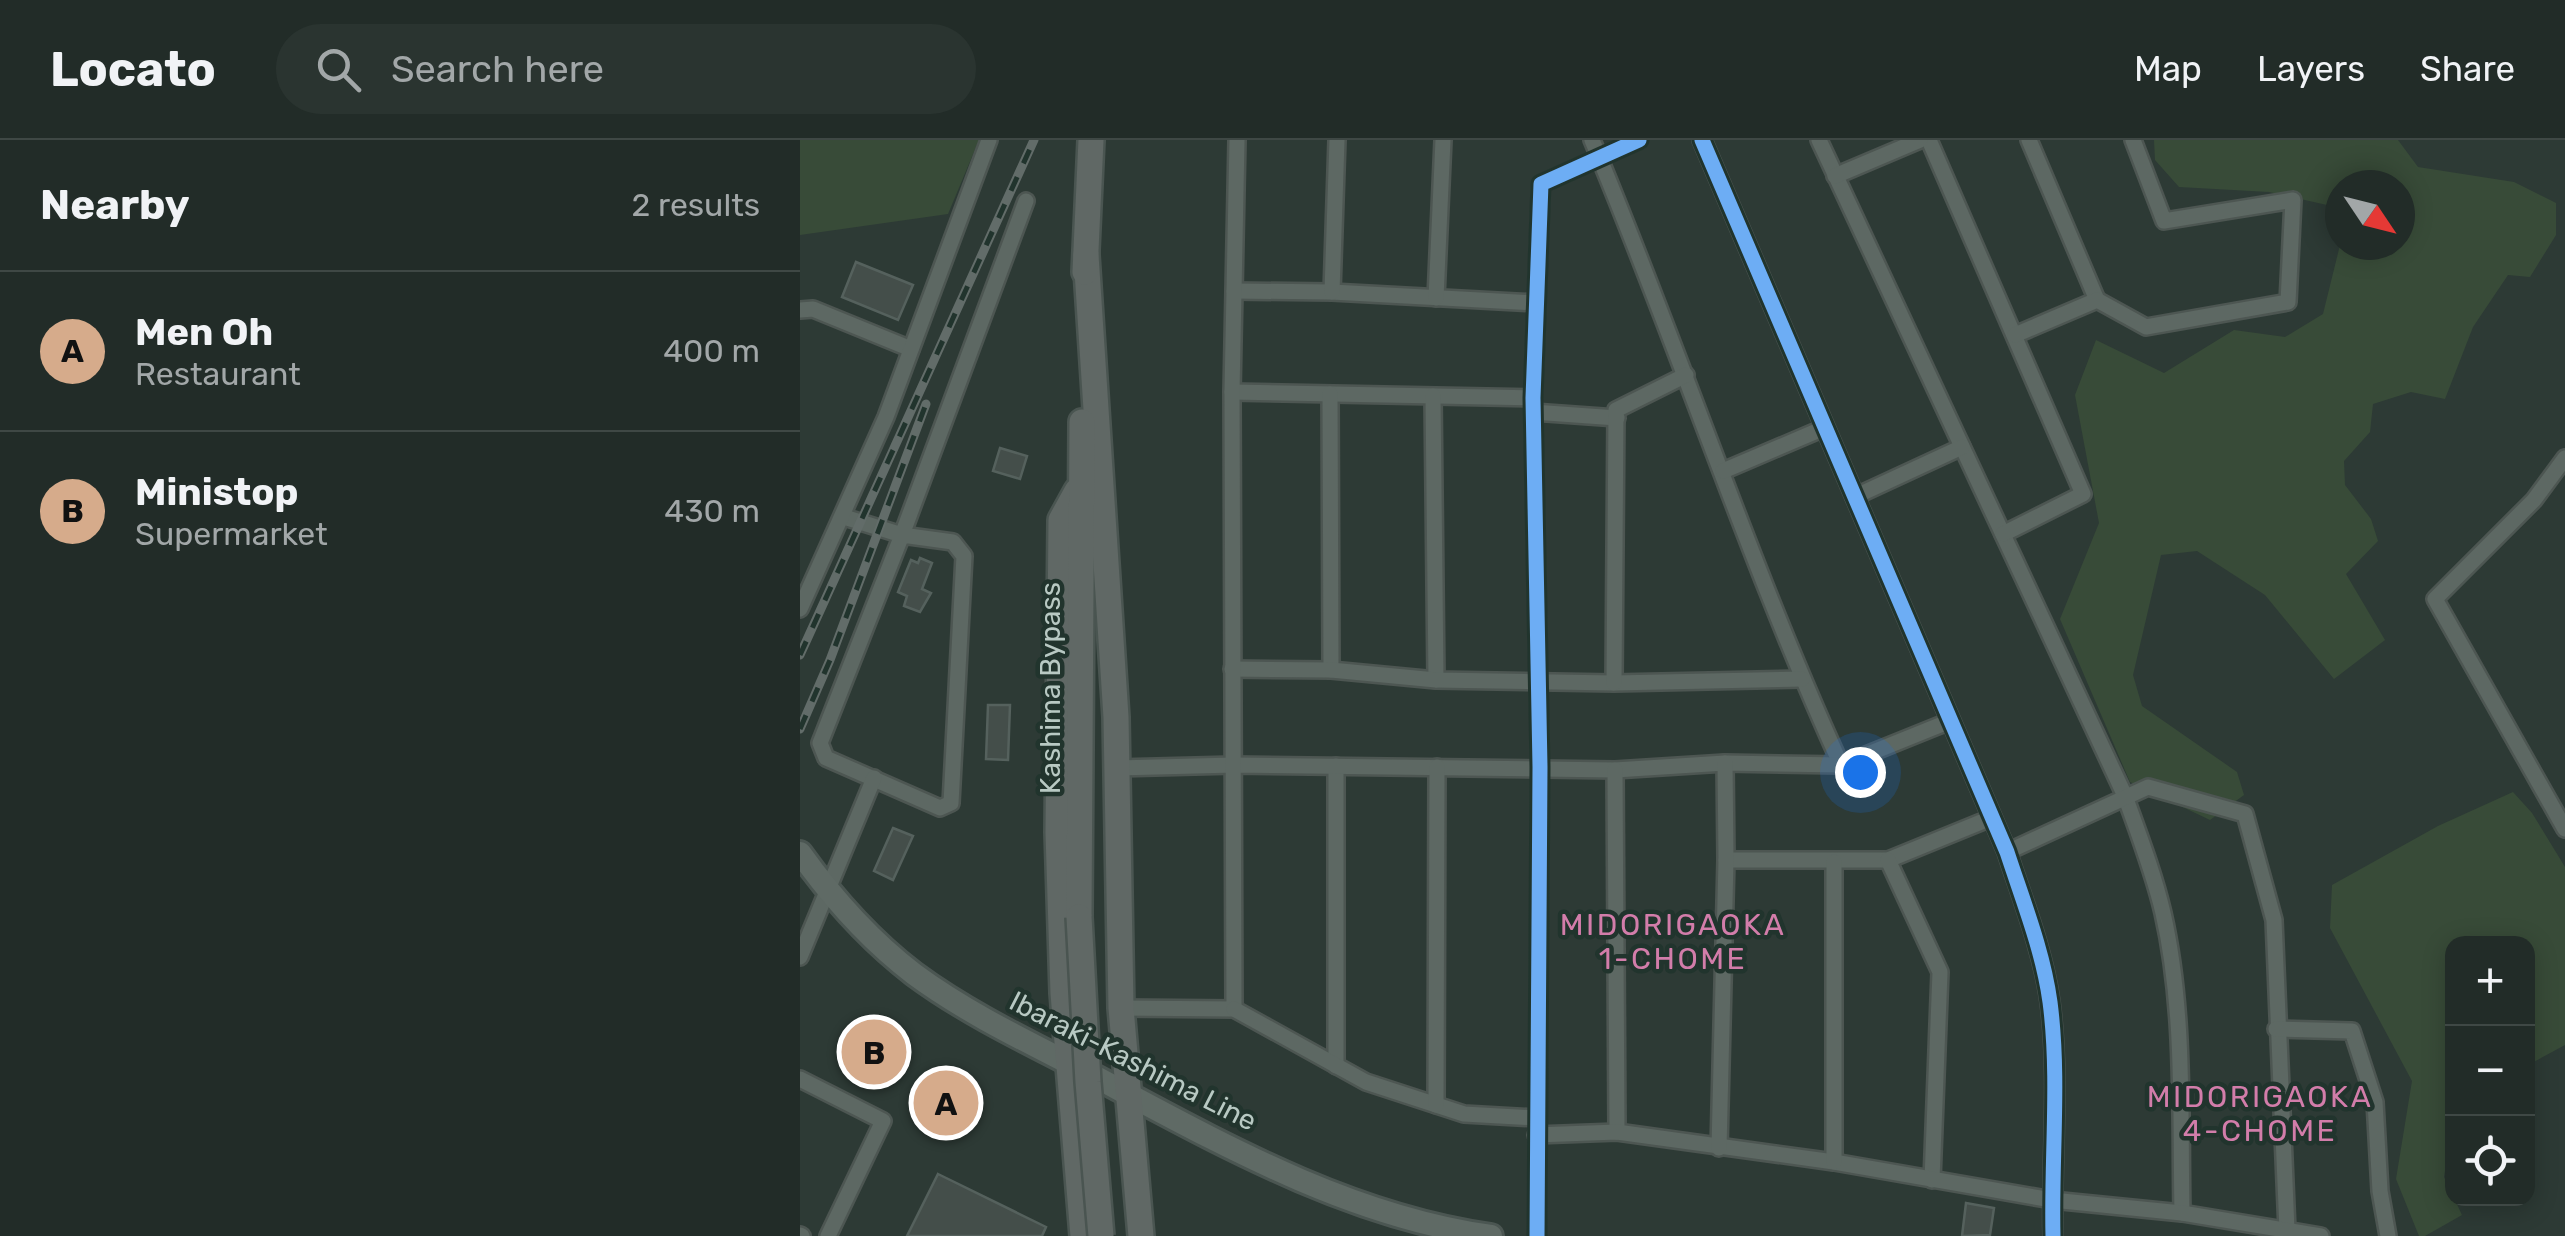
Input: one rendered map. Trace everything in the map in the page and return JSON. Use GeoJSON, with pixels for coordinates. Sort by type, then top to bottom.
{"type":"FeatureCollection","features":[{"type":"Feature","properties":{"kind":"highway","name":"Kashima Bypass"},"geometry":{"type":"LineString","coordinates":[[1091,140],[1080,484],[1079,917],[1101,1236]]}},
{"type":"Feature","properties":{"kind":"highway"},"geometry":{"type":"LineString","coordinates":[[1086,255],[1117,768],[1121,1008],[1141,1236]]}},
{"type":"Feature","properties":{"kind":"highway"},"geometry":{"type":"LineString","coordinates":[[1080,484],[1061,520],[1058,832],[1068,1063],[1083,1236]]}},
{"type":"Feature","properties":{"kind":"main road","name":"Ibaraki-Kashima Line"},"geometry":{"type":"LineString","coordinates":[[800,853],[852,920],[916,975],[962,1005],[1316,1188],[1390,1214],[1491,1236]]}},
{"type":"Feature","properties":{"kind":"street"},"geometry":{"type":"LineString","coordinates":[[800,609],[844,517],[912,350],[989,140]]}},
{"type":"Feature","properties":{"kind":"street"},"geometry":{"type":"LineString","coordinates":[[1234,1010],[1232,392],[1237,140]]}},
{"type":"Feature","properties":{"kind":"street"},"geometry":{"type":"LineString","coordinates":[[1332,292],[1337,140]]}},
{"type":"Feature","properties":{"kind":"street"},"geometry":{"type":"LineString","coordinates":[[1436,298],[1443,140]]}},
{"type":"Feature","properties":{"kind":"street"},"geometry":{"type":"LineString","coordinates":[[1537,1236],[1540,767],[1533,405],[1540,184],[1595,148],[1639,140]]}},
{"type":"Feature","properties":{"kind":"street"},"geometry":{"type":"LineString","coordinates":[[1702,140],[2007,852],[2038,948],[2050,1002],[2054,1056],[2053,1236]]}},
{"type":"Feature","properties":{"kind":"street"},"geometry":{"type":"LineString","coordinates":[[1819,140],[2125,796],[2163,914],[2176,994],[2182,1213]]}},
{"type":"Feature","properties":{"kind":"street"},"geometry":{"type":"LineString","coordinates":[[1835,176],[1920,140]]}},
{"type":"Feature","properties":{"kind":"street"},"geometry":{"type":"LineString","coordinates":[[1929,140],[2084,494],[2002,534]]}},
{"type":"Feature","properties":{"kind":"street"},"geometry":{"type":"LineString","coordinates":[[2029,140],[2097,300],[2146,327],[2288,302],[2293,200],[2164,222],[2133,140]]}},
{"type":"Feature","properties":{"kind":"street"},"geometry":{"type":"LineString","coordinates":[[1595,148],[1802,679],[1840,766]]}},
{"type":"Feature","properties":{"kind":"street"},"geometry":{"type":"LineString","coordinates":[[844,517],[902,535],[953,542],[964,556],[951,803],[940,808],[826,758],[820,744],[902,535],[1026,201]]}},
{"type":"Feature","properties":{"kind":"street"},"geometry":{"type":"LineString","coordinates":[[1234,291],[1536,303]]}},
{"type":"Feature","properties":{"kind":"street"},"geometry":{"type":"LineString","coordinates":[[2016,335],[2097,300]]}},
{"type":"Feature","properties":{"kind":"street"},"geometry":{"type":"LineString","coordinates":[[800,310],[813,309],[912,350]]}},
{"type":"Feature","properties":{"kind":"street"},"geometry":{"type":"LineString","coordinates":[[1614,683],[1616,410],[1686,375]]}},
{"type":"Feature","properties":{"kind":"street"},"geometry":{"type":"LineString","coordinates":[[1232,392],[1433,396],[1533,405],[1616,418]]}},
{"type":"Feature","properties":{"kind":"street"},"geometry":{"type":"LineString","coordinates":[[1330,394],[1331,670]]}},
{"type":"Feature","properties":{"kind":"street"},"geometry":{"type":"LineString","coordinates":[[1433,396],[1436,680]]}},
{"type":"Feature","properties":{"kind":"street"},"geometry":{"type":"LineString","coordinates":[[1723,472],[1824,428]]}},
{"type":"Feature","properties":{"kind":"street"},"geometry":{"type":"LineString","coordinates":[[1854,497],[1962,447]]}},
{"type":"Feature","properties":{"kind":"street"},"geometry":{"type":"LineString","coordinates":[[2565,458],[2534,500],[2435,598],[2565,829]]}},
{"type":"Feature","properties":{"kind":"street"},"geometry":{"type":"LineString","coordinates":[[1232,668],[1331,670],[1436,680],[1614,683],[1802,679]]}},
{"type":"Feature","properties":{"kind":"street"},"geometry":{"type":"LineString","coordinates":[[1117,768],[1234,765],[1615,770],[1724,763],[1840,766],[1950,721]]}},
{"type":"Feature","properties":{"kind":"street"},"geometry":{"type":"LineString","coordinates":[[1720,1148],[1726,860],[1724,763]]}},
{"type":"Feature","properties":{"kind":"street"},"geometry":{"type":"LineString","coordinates":[[1336,766],[1336,1066]]}},
{"type":"Feature","properties":{"kind":"street"},"geometry":{"type":"LineString","coordinates":[[1436,1104],[1437,768]]}},
{"type":"Feature","properties":{"kind":"street"},"geometry":{"type":"LineString","coordinates":[[1615,770],[1617,1132]]}},
{"type":"Feature","properties":{"kind":"street"},"geometry":{"type":"LineString","coordinates":[[800,957],[874,778]]}},
{"type":"Feature","properties":{"kind":"street"},"geometry":{"type":"LineString","coordinates":[[2007,852],[2148,787],[2245,814],[2274,920],[2288,1230]]}},
{"type":"Feature","properties":{"kind":"street"},"geometry":{"type":"LineString","coordinates":[[1726,860],[1888,860],[1990,818]]}},
{"type":"Feature","properties":{"kind":"street"},"geometry":{"type":"LineString","coordinates":[[1888,860],[1940,972],[1932,1180]]}},
{"type":"Feature","properties":{"kind":"street"},"geometry":{"type":"LineString","coordinates":[[1834,862],[1834,1162]]}},
{"type":"Feature","properties":{"kind":"street"},"geometry":{"type":"LineString","coordinates":[[1121,1008],[1234,1010],[1366,1082],[1464,1114],[1834,1162],[2052,1200],[2182,1213],[2321,1236]]}},
{"type":"Feature","properties":{"kind":"street"},"geometry":{"type":"LineString","coordinates":[[2276,1029],[2352,1030],[2376,1102],[2380,1191],[2388,1236]]}},
{"type":"Feature","properties":{"kind":"street"},"geometry":{"type":"LineString","coordinates":[[800,1079],[883,1121],[828,1236]]}},
{"type":"Feature","properties":{"kind":"green space"},"geometry":{"type":"Polygon","coordinates":[[[800,140],[979,140],[948,214],[800,235],[800,140]]]}},
{"type":"Feature","properties":{"kind":"green space"},"geometry":{"type":"Polygon","coordinates":[[[2154,140],[2398,140],[2418,167],[2514,182],[2556,203],[2556,235],[2530,277],[2508,275],[2473,327],[2445,399],[2411,392],[2373,404],[2370,432],[2344,461],[2345,485],[2371,519],[2378,541],[2346,574],[2385,640],[2334,679],[2265,595],[2197,551],[2161,555],[2133,675],[2142,706],[2237,772],[2244,795],[2210,820],[2130,782],[2060,619],[2099,523],[2075,395],[2096,340],[2164,373],[2234,330],[2285,337],[2323,314],[2336,260],[2415,260],[2415,170],[2325,170],[2325,205],[2269,192],[2179,187],[2155,160],[2154,140]]]}},
{"type":"Feature","properties":{"kind":"green space"},"geometry":{"type":"Polygon","coordinates":[[[2513,792],[2532,813],[2565,867],[2565,1045],[2535,1061],[2535,936],[2445,936],[2445,1206],[2458,1206],[2462,1215],[2419,1236],[2396,1179],[2412,1081],[2330,928],[2332,885],[2438,826],[2513,792]]]}},
{"type":"Feature","properties":{"kind":"building"},"geometry":{"type":"Polygon","coordinates":[[[856,262],[913,285],[898,320],[842,297],[856,262]]]}},
{"type":"Feature","properties":{"kind":"building"},"geometry":{"type":"Polygon","coordinates":[[[1000,448],[1027,456],[1020,479],[993,471],[1000,448]]]}},
{"type":"Feature","properties":{"kind":"building"},"geometry":{"type":"Polygon","coordinates":[[[920,558],[932,563],[922,589],[931,593],[920,612],[904,606],[907,596],[898,592],[911,560],[918,563],[920,558]]]}},
{"type":"Feature","properties":{"kind":"building"},"geometry":{"type":"Polygon","coordinates":[[[988,705],[1010,705],[1008,760],[986,759],[988,705]]]}},
{"type":"Feature","properties":{"kind":"building"},"geometry":{"type":"Polygon","coordinates":[[[893,828],[913,836],[893,880],[874,871],[893,828]]]}},
{"type":"Feature","properties":{"kind":"building"},"geometry":{"type":"Polygon","coordinates":[[[855,1022],[896,1043],[883,1069],[842,1048],[855,1022]]]}},
{"type":"Feature","properties":{"kind":"building"},"geometry":{"type":"Polygon","coordinates":[[[938,1174],[1046,1227],[1042,1236],[907,1236],[938,1174]]]}},
{"type":"Feature","properties":{"kind":"building"},"geometry":{"type":"Polygon","coordinates":[[[1966,1203],[1994,1208],[1990,1235],[1962,1236],[1966,1203]]]}},
{"type":"Feature","properties":{"kind":"railway"},"geometry":{"type":"LineString","coordinates":[[800,655],[1034,140]]}},
{"type":"Feature","properties":{"kind":"railway"},"geometry":{"type":"LineString","coordinates":[[800,729],[830,660],[926,404]]}},
{"type":"Feature","properties":{"kind":"cycle path"},"geometry":{"type":"LineString","coordinates":[[1537,1236],[1540,767],[1533,398],[1541,184],[1639,140]]}},
{"type":"Feature","properties":{"kind":"cycle path"},"geometry":{"type":"LineString","coordinates":[[1702,140],[2007,852],[2032,926],[2047,983],[2053,1031],[2053,1236]]}},
{"type":"Feature","properties":{"kind":"place","name":"Ministop"},"geometry":{"type":"Point","coordinates":[874,1052]}},
{"type":"Feature","properties":{"kind":"place","name":"Men Oh"},"geometry":{"type":"Point","coordinates":[946,1103]}},
{"type":"Feature","properties":{"kind":"district","name":"MIDORIGAOKA 1-CHOME"},"geometry":{"type":"Point","coordinates":[1673,942]}},
{"type":"Feature","properties":{"kind":"district","name":"MIDORIGAOKA 4-CHOME"},"geometry":{"type":"Point","coordinates":[2260,1114]}}]}
